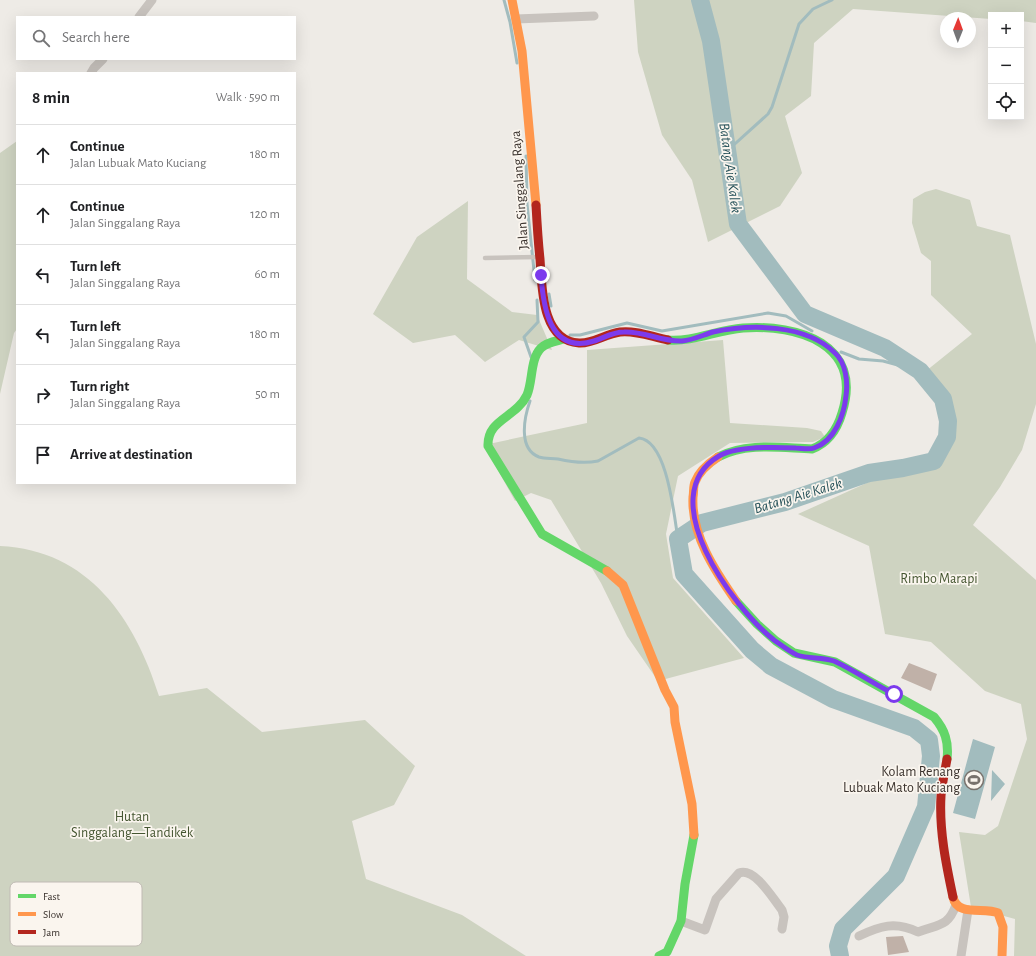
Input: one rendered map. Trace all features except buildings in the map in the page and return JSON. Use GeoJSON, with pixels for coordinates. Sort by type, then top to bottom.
{"type":"FeatureCollection","features":[{"type":"Feature","properties":{"kind":"street"},"geometry":{"type":"LineString","coordinates":[[140,16],[152,0]]}},
{"type":"Feature","properties":{"kind":"street","name":"Jalan Singgalang Raya"},"geometry":{"type":"LineString","coordinates":[[512,0],[528,104],[543,300],[546,314],[556,332],[564,339]]}},
{"type":"Feature","properties":{"kind":"street"},"geometry":{"type":"LineString","coordinates":[[516,19],[594,16]]}},
{"type":"Feature","properties":{"kind":"street"},"geometry":{"type":"LineString","coordinates":[[92,72],[103,60]]}},
{"type":"Feature","properties":{"kind":"street"},"geometry":{"type":"LineString","coordinates":[[659,956],[667,952],[681,921],[685,884],[694,834],[692,804],[675,722],[674,707],[665,690],[623,585],[613,575],[542,534],[488,446],[488,433],[492,427],[516,410],[529,393],[538,352],[543,346],[564,339],[580,343],[594,341],[606,335],[621,332],[636,332],[658,339],[683,341],[713,332],[745,327],[792,330],[810,336],[828,347],[838,355],[843,365],[847,394],[844,412],[836,428],[826,441],[813,449],[765,447],[720,456],[705,467],[695,480],[692,494],[692,508],[699,536],[711,561],[741,606],[757,625],[775,640],[797,654],[833,661],[934,717],[946,734],[948,747],[941,800],[941,829],[947,868],[956,905],[948,921],[918,932],[904,925],[875,929],[859,936]]}},
{"type":"Feature","properties":{"kind":"street"},"geometry":{"type":"LineString","coordinates":[[681,921],[704,930],[716,899],[739,873],[744,872],[754,876],[782,910],[784,917],[782,929]]}},
{"type":"Feature","properties":{"kind":"street"},"geometry":{"type":"LineString","coordinates":[[956,905],[963,910],[986,909],[994,910],[998,913],[1003,927],[1002,956]]}},
{"type":"Feature","properties":{"kind":"street"},"geometry":{"type":"LineString","coordinates":[[961,956],[968,910]]}},
{"type":"Feature","properties":{"kind":"lane"},"geometry":{"type":"LineString","coordinates":[[485,258],[539,257]]}},
{"type":"Feature","properties":{"kind":"green space"},"geometry":{"type":"Polygon","coordinates":[[[634,0],[1036,0],[1036,23],[1024,21],[1024,12],[988,12],[988,19],[976,18],[976,12],[940,12],[940,15],[853,9],[814,43],[811,96],[785,116],[802,173],[780,206],[708,242],[692,180],[662,135],[638,52],[634,0]]]}},
{"type":"Feature","properties":{"kind":"green space"},"geometry":{"type":"Polygon","coordinates":[[[16,142],[16,330],[14,333],[0,394],[0,153],[16,142]]]}},
{"type":"Feature","properties":{"kind":"green space","name":"Rimbo Marapi"},"geometry":{"type":"Polygon","coordinates":[[[936,189],[970,200],[977,226],[1010,235],[1036,344],[1036,404],[1022,450],[1000,487],[973,525],[1036,580],[1036,956],[1014,956],[1015,919],[971,907],[959,832],[985,835],[998,826],[1027,739],[1021,704],[985,691],[931,642],[885,634],[869,546],[798,514],[880,477],[939,460],[945,448],[950,425],[949,413],[942,391],[926,371],[972,334],[931,295],[931,261],[921,253],[912,223],[913,199],[925,192],[936,189]]]}},
{"type":"Feature","properties":{"kind":"green space"},"geometry":{"type":"Polygon","coordinates":[[[468,201],[467,279],[512,312],[537,315],[552,350],[519,340],[485,362],[455,335],[413,343],[373,314],[417,237],[468,201]]]}},
{"type":"Feature","properties":{"kind":"green space"},"geometry":{"type":"Polygon","coordinates":[[[723,340],[730,423],[807,428],[821,431],[825,437],[813,442],[730,443],[678,476],[666,534],[673,578],[744,658],[658,681],[627,636],[601,583],[551,500],[531,493],[515,501],[484,445],[587,423],[587,350],[723,340]]]}},
{"type":"Feature","properties":{"kind":"green space","name":"Hutan Singgalang—Tandikek"},"geometry":{"type":"Polygon","coordinates":[[[0,546],[31,550],[59,560],[83,575],[104,594],[122,616],[137,641],[159,696],[207,688],[262,732],[365,720],[415,766],[394,805],[352,821],[366,879],[462,915],[526,956],[0,956],[0,546]]]}},
{"type":"Feature","properties":{"kind":"water","name":"Kolam Renang Lubuak Mato Kuciang"},"geometry":{"type":"Polygon","coordinates":[[[973,739],[995,747],[975,819],[953,813],[973,739]]]}},
{"type":"Feature","properties":{"kind":"water"},"geometry":{"type":"Polygon","coordinates":[[[992,770],[1005,784],[991,801],[992,770]]]}},
{"type":"Feature","properties":{"kind":"waterway"},"geometry":{"type":"LineString","coordinates":[[504,0],[510,22],[517,63]]}},
{"type":"Feature","properties":{"kind":"waterway","name":"Batang Aie Kalek"},"geometry":{"type":"LineString","coordinates":[[700,0],[711,41],[738,224],[805,314],[885,348],[920,371],[943,399],[948,421],[947,437],[934,461],[903,468],[869,473],[785,502],[702,523],[678,539],[684,574],[752,650],[771,666],[833,699],[914,728],[929,740],[931,756],[926,807],[896,876],[843,929],[838,946],[840,956]]}},
{"type":"Feature","properties":{"kind":"waterway"},"geometry":{"type":"LineString","coordinates":[[727,151],[768,114],[772,107],[799,24],[813,9],[832,0]]}},
{"type":"Feature","properties":{"kind":"waterway"},"geometry":{"type":"LineString","coordinates":[[526,156],[527,204],[535,280]]}},
{"type":"Feature","properties":{"kind":"waterway"},"geometry":{"type":"LineString","coordinates":[[549,294],[551,306]]}},
{"type":"Feature","properties":{"kind":"waterway"},"geometry":{"type":"LineString","coordinates":[[531,357],[524,337],[538,322],[537,300]]}},
{"type":"Feature","properties":{"kind":"waterway"},"geometry":{"type":"LineString","coordinates":[[570,335],[580,335],[627,323],[662,331],[768,313],[786,316],[812,331]]}},
{"type":"Feature","properties":{"kind":"waterway"},"geometry":{"type":"LineString","coordinates":[[841,352],[859,359],[883,361],[920,371]]}},
{"type":"Feature","properties":{"kind":"waterway"},"geometry":{"type":"LineString","coordinates":[[530,401],[526,416],[524,432],[525,440],[532,453],[539,457],[578,462],[593,462],[598,461],[639,438],[649,442],[657,452],[668,481],[678,539]]}},
{"type":"Feature","properties":{"kind":"traffic: fast"},"geometry":{"type":"LineString","coordinates":[[668,340],[696,338],[743,328],[785,330],[804,335],[821,343],[835,355],[844,370],[846,389],[842,413],[835,430],[823,443],[812,449],[776,447],[741,449],[718,457]]}},
{"type":"Feature","properties":{"kind":"traffic: fast"},"geometry":{"type":"LineString","coordinates":[[564,339],[546,344],[537,353],[533,364],[527,395],[522,403],[492,430],[489,437],[488,446],[542,534],[607,571]]}},
{"type":"Feature","properties":{"kind":"traffic: fast"},"geometry":{"type":"LineString","coordinates":[[736,601],[757,624],[776,641],[794,653],[835,662],[934,717],[941,727],[947,742],[947,759]]}},
{"type":"Feature","properties":{"kind":"traffic: fast"},"geometry":{"type":"LineString","coordinates":[[659,956],[667,952],[681,921],[685,884],[694,835]]}},
{"type":"Feature","properties":{"kind":"traffic: slow"},"geometry":{"type":"LineString","coordinates":[[512,0],[522,51],[536,205]]}},
{"type":"Feature","properties":{"kind":"traffic: slow"},"geometry":{"type":"LineString","coordinates":[[718,457],[699,474],[694,484],[693,511],[700,539],[706,552],[736,601]]}},
{"type":"Feature","properties":{"kind":"traffic: slow"},"geometry":{"type":"LineString","coordinates":[[607,571],[623,585],[665,690],[674,707],[675,722],[692,804],[694,835]]}},
{"type":"Feature","properties":{"kind":"traffic: slow"},"geometry":{"type":"LineString","coordinates":[[953,897],[956,903],[965,909],[992,911],[998,913],[1003,927],[1002,956]]}},
{"type":"Feature","properties":{"kind":"traffic: jam"},"geometry":{"type":"LineString","coordinates":[[536,205],[543,297],[550,323],[557,333],[566,340],[579,343],[589,342],[620,332],[638,333],[668,340]]}},
{"type":"Feature","properties":{"kind":"traffic: jam"},"geometry":{"type":"LineString","coordinates":[[947,759],[941,796],[941,821],[953,897]]}},
{"type":"Feature","properties":{"kind":"place","name":"Kolam Renang Lubuak Mato Kuciang"},"geometry":{"type":"Point","coordinates":[974,780]}},
{"type":"Feature","properties":{"kind":"route"},"geometry":{"type":"LineString","coordinates":[[541,275],[543,300],[550,324],[564,339],[572,342],[580,343],[594,341],[606,335],[621,332],[636,332],[658,339],[683,341],[713,332],[745,327],[792,330],[810,336],[838,355],[843,365],[847,394],[844,412],[836,428],[826,441],[813,449],[765,447],[732,452],[720,456],[705,467],[695,480],[692,494],[692,508],[699,536],[711,561],[726,586],[757,625],[775,640],[797,654],[833,661],[894,694]]}}]}
